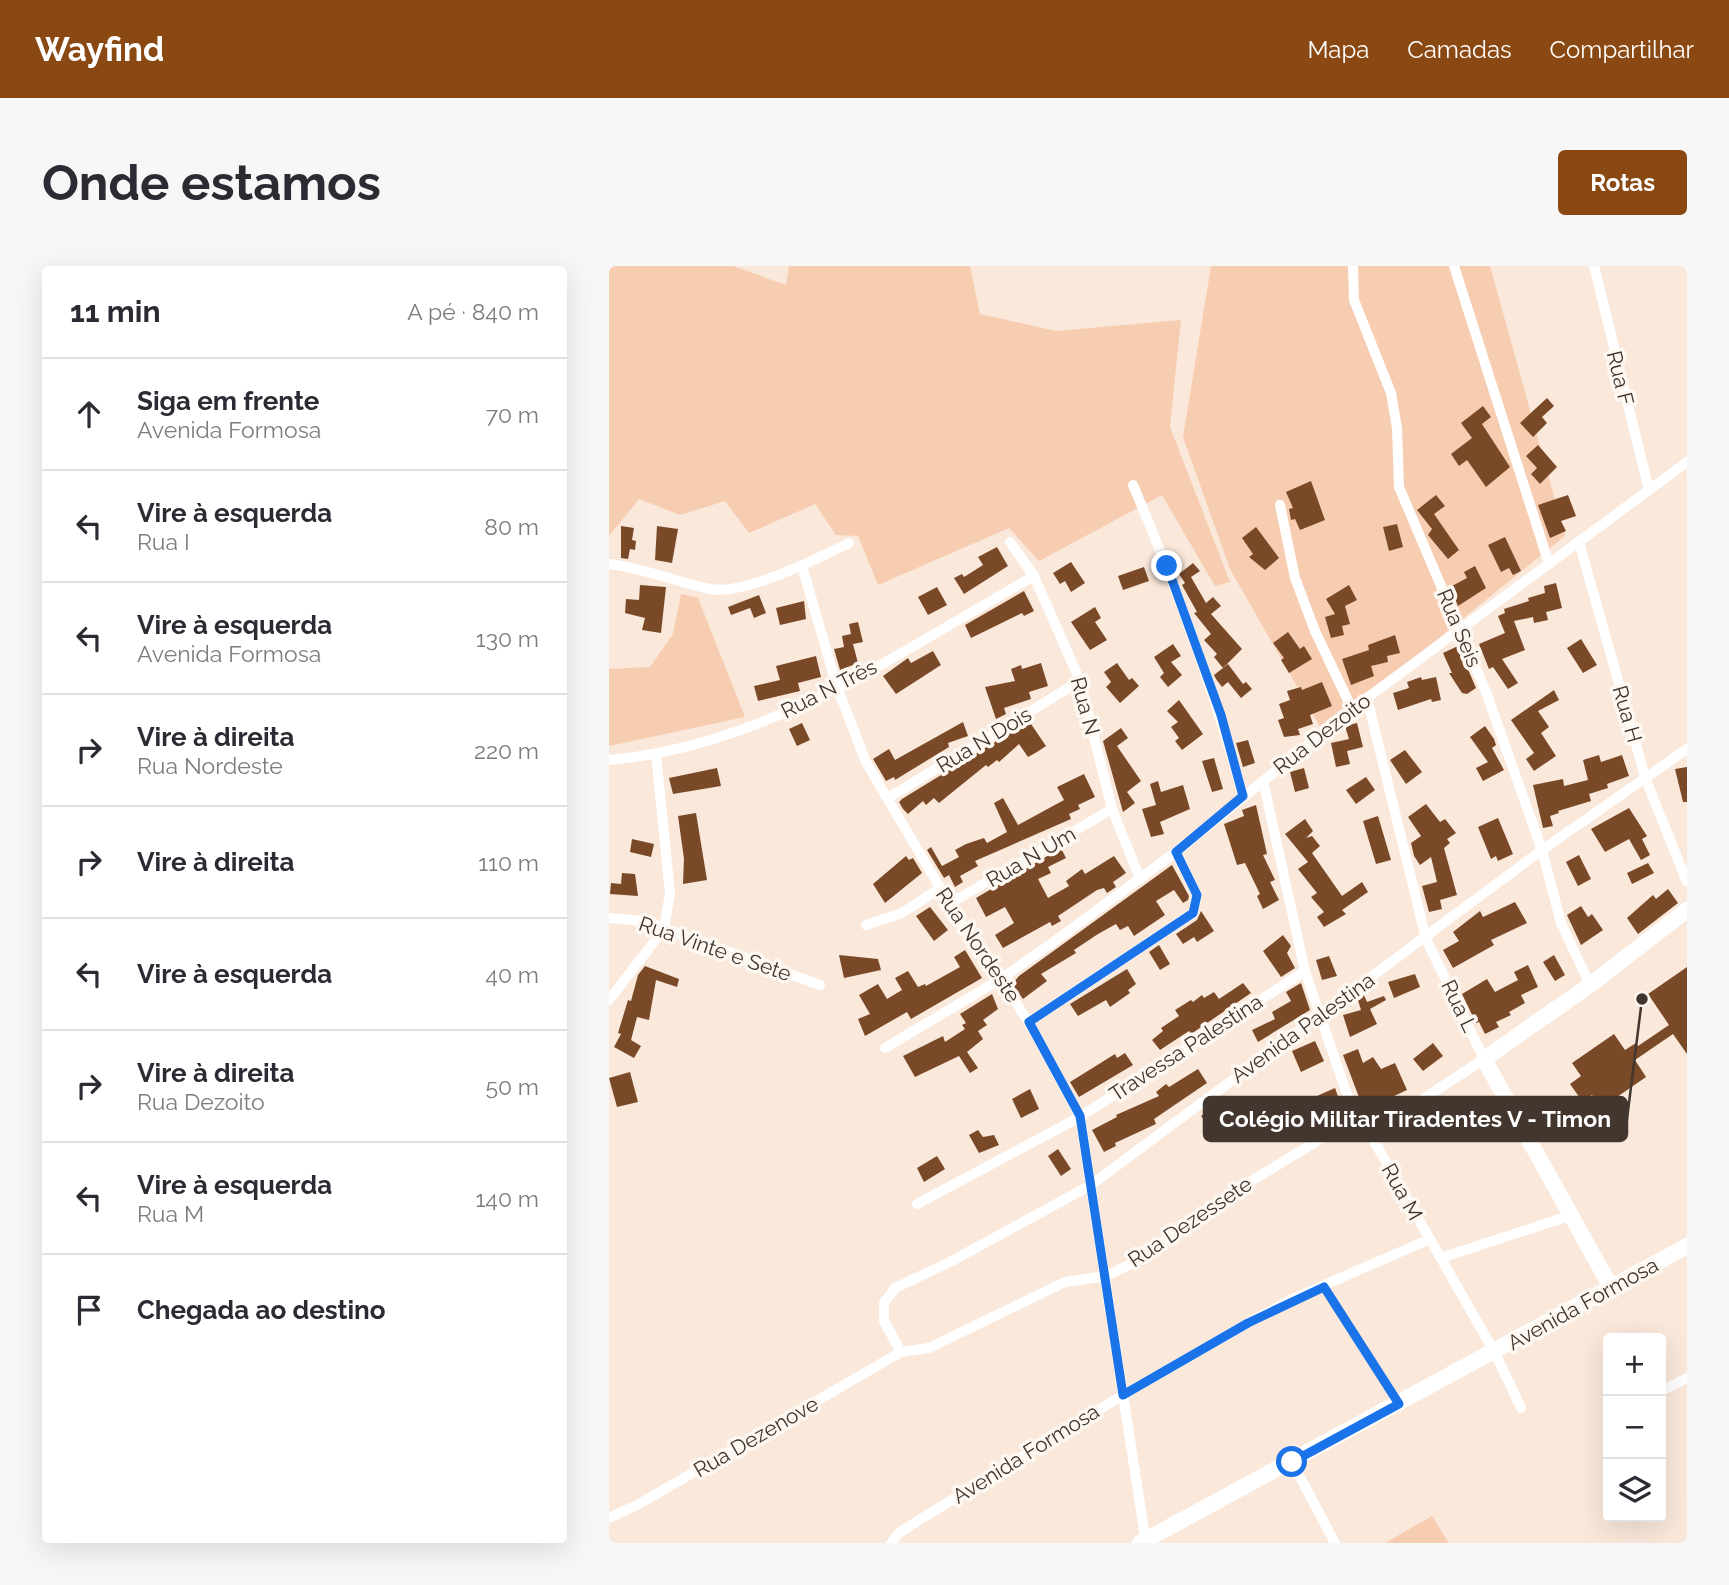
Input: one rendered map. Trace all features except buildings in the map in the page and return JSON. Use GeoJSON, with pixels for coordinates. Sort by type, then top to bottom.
{"type":"FeatureCollection","features":[{"type":"Feature","properties":{"kind":"main road"},"geometry":{"type":"LineString","coordinates":[[1484,1059],[1590,985],[1687,910]]}},
{"type":"Feature","properties":{"kind":"main road","name":"Rua L"},"geometry":{"type":"LineString","coordinates":[[1484,1059],[1612,1289]]}},
{"type":"Feature","properties":{"kind":"main road","name":"Avenida Formosa"},"geometry":{"type":"LineString","coordinates":[[1144,1542],[1496,1353],[1687,1246]]}},
{"type":"Feature","properties":{"kind":"street","name":"Rua Seis"},"geometry":{"type":"LineString","coordinates":[[1353,266],[1354,300],[1391,393],[1397,428],[1399,487],[1461,629],[1542,850],[1561,923],[1590,985]]}},
{"type":"Feature","properties":{"kind":"street"},"geometry":{"type":"LineString","coordinates":[[1454,266],[1549,564]]}},
{"type":"Feature","properties":{"kind":"street","name":"Rua F"},"geometry":{"type":"LineString","coordinates":[[1594,266],[1649,490]]}},
{"type":"Feature","properties":{"kind":"street","name":"Rua Dezoito"},"geometry":{"type":"LineString","coordinates":[[885,1048],[999,980],[1176,852],[1352,709],[1649,490],[1686,467]]}},
{"type":"Feature","properties":{"kind":"street"},"geometry":{"type":"LineString","coordinates":[[1133,485],[1167,566],[1221,715],[1243,796]]}},
{"type":"Feature","properties":{"kind":"street"},"geometry":{"type":"LineString","coordinates":[[1280,505],[1295,578],[1315,631],[1352,709]]}},
{"type":"Feature","properties":{"kind":"street","name":"Rua N"},"geometry":{"type":"LineString","coordinates":[[1010,542],[1034,576],[1080,681],[1112,809],[1140,878]]}},
{"type":"Feature","properties":{"kind":"street","name":"Rua H"},"geometry":{"type":"LineString","coordinates":[[1579,542],[1646,780],[1687,883]]}},
{"type":"Feature","properties":{"kind":"street"},"geometry":{"type":"LineString","coordinates":[[609,564],[642,570],[712,590],[733,588],[802,566],[849,543]]}},
{"type":"Feature","properties":{"kind":"street","name":"Rua Nordeste"},"geometry":{"type":"LineString","coordinates":[[802,566],[837,687],[866,762],[939,889],[1029,1022],[1080,1116],[1144,1542]]}},
{"type":"Feature","properties":{"kind":"street","name":"Rua N Três"},"geometry":{"type":"LineString","coordinates":[[609,760],[701,745],[746,730],[837,687],[1034,576]]}},
{"type":"Feature","properties":{"kind":"street","name":"Rua N Dois"},"geometry":{"type":"LineString","coordinates":[[888,798],[1080,681]]}},
{"type":"Feature","properties":{"kind":"street","name":"Rua L"},"geometry":{"type":"LineString","coordinates":[[1367,698],[1426,939],[1484,1059]]}},
{"type":"Feature","properties":{"kind":"street","name":"Avenida Palestina"},"geometry":{"type":"LineString","coordinates":[[901,1352],[884,1321],[884,1303],[895,1288],[950,1262],[1091,1185],[1426,939],[1542,850],[1687,749]]}},
{"type":"Feature","properties":{"kind":"street"},"geometry":{"type":"LineString","coordinates":[[609,1000],[664,929],[670,893],[656,754]]}},
{"type":"Feature","properties":{"kind":"street","name":"Rua M"},"geometry":{"type":"LineString","coordinates":[[1263,781],[1305,971],[1322,1013],[1355,1118],[1370,1134],[1428,1240],[1496,1353],[1521,1408]]}},
{"type":"Feature","properties":{"kind":"street","name":"Rua N Um"},"geometry":{"type":"LineString","coordinates":[[949,904],[1112,809]]}},
{"type":"Feature","properties":{"kind":"street"},"geometry":{"type":"LineString","coordinates":[[1029,1022],[1193,913],[1197,895],[1176,852]]}},
{"type":"Feature","properties":{"kind":"street"},"geometry":{"type":"LineString","coordinates":[[866,925],[902,913],[939,889]]}},
{"type":"Feature","properties":{"kind":"street","name":"Rua Vinte e Sete"},"geometry":{"type":"LineString","coordinates":[[609,918],[644,921],[820,985]]}},
{"type":"Feature","properties":{"kind":"street","name":"Travessa Palestina"},"geometry":{"type":"LineString","coordinates":[[917,1203],[1080,1116],[1305,971]]}},
{"type":"Feature","properties":{"kind":"street"},"geometry":{"type":"LineString","coordinates":[[1370,1134],[1484,1059]]}},
{"type":"Feature","properties":{"kind":"street","name":"Rua Dezessete"},"geometry":{"type":"LineString","coordinates":[[901,1352],[912,1353],[929,1348],[1065,1282],[1106,1276],[1154,1250],[1243,1186],[1355,1118]]}},
{"type":"Feature","properties":{"kind":"street"},"geometry":{"type":"LineString","coordinates":[[1441,1258],[1572,1215]]}},
{"type":"Feature","properties":{"kind":"street","name":"Avenida Formosa"},"geometry":{"type":"LineString","coordinates":[[891,1543],[899,1533],[1123,1395],[1248,1323],[1428,1240]]}},
{"type":"Feature","properties":{"kind":"street","name":"Rua Dezenove"},"geometry":{"type":"LineString","coordinates":[[611,1514],[901,1352]]}},
{"type":"Feature","properties":{"kind":"street"},"geometry":{"type":"LineString","coordinates":[[1666,1388],[1687,1378]]}},
{"type":"Feature","properties":{"kind":"street"},"geometry":{"type":"LineString","coordinates":[[1292,1462],[1335,1543]]}},
{"type":"Feature","properties":{"kind":"path"},"geometry":{"type":"LineString","coordinates":[[1324,1287],[1399,1404]]}},
{"type":"Feature","properties":{"kind":"shaded area"},"geometry":{"type":"Polygon","coordinates":[[[609,266],[733,266],[786,285],[789,266],[970,266],[980,314],[1056,331],[1181,320],[1170,427],[1230,582],[1215,586],[1162,495],[1039,561],[1009,528],[878,585],[858,536],[836,535],[815,504],[749,533],[725,501],[680,515],[639,499],[609,536],[609,266]]]}},
{"type":"Feature","properties":{"kind":"shaded area"},"geometry":{"type":"Polygon","coordinates":[[[1211,266],[1490,266],[1565,536],[1323,732],[1230,569],[1183,437],[1211,266]]]}},
{"type":"Feature","properties":{"kind":"shaded area"},"geometry":{"type":"Polygon","coordinates":[[[681,594],[698,598],[745,717],[609,746],[609,669],[650,667],[673,634],[681,594]]]}},
{"type":"Feature","properties":{"kind":"shaded area"},"geometry":{"type":"Polygon","coordinates":[[[1432,1516],[1449,1543],[1385,1543],[1432,1516]]]}},
{"type":"Feature","properties":{"kind":"place","name":"Colégio Militar Tiradentes V - Timon"},"geometry":{"type":"Point","coordinates":[1642,999]}},
{"type":"Feature","properties":{"kind":"route"},"geometry":{"type":"LineString","coordinates":[[1167,566],[1221,715],[1243,796],[1176,852],[1194,884],[1198,905],[1193,913],[1029,1022],[1080,1116],[1123,1395],[1248,1323],[1324,1287],[1399,1404],[1292,1462]]}}]}
